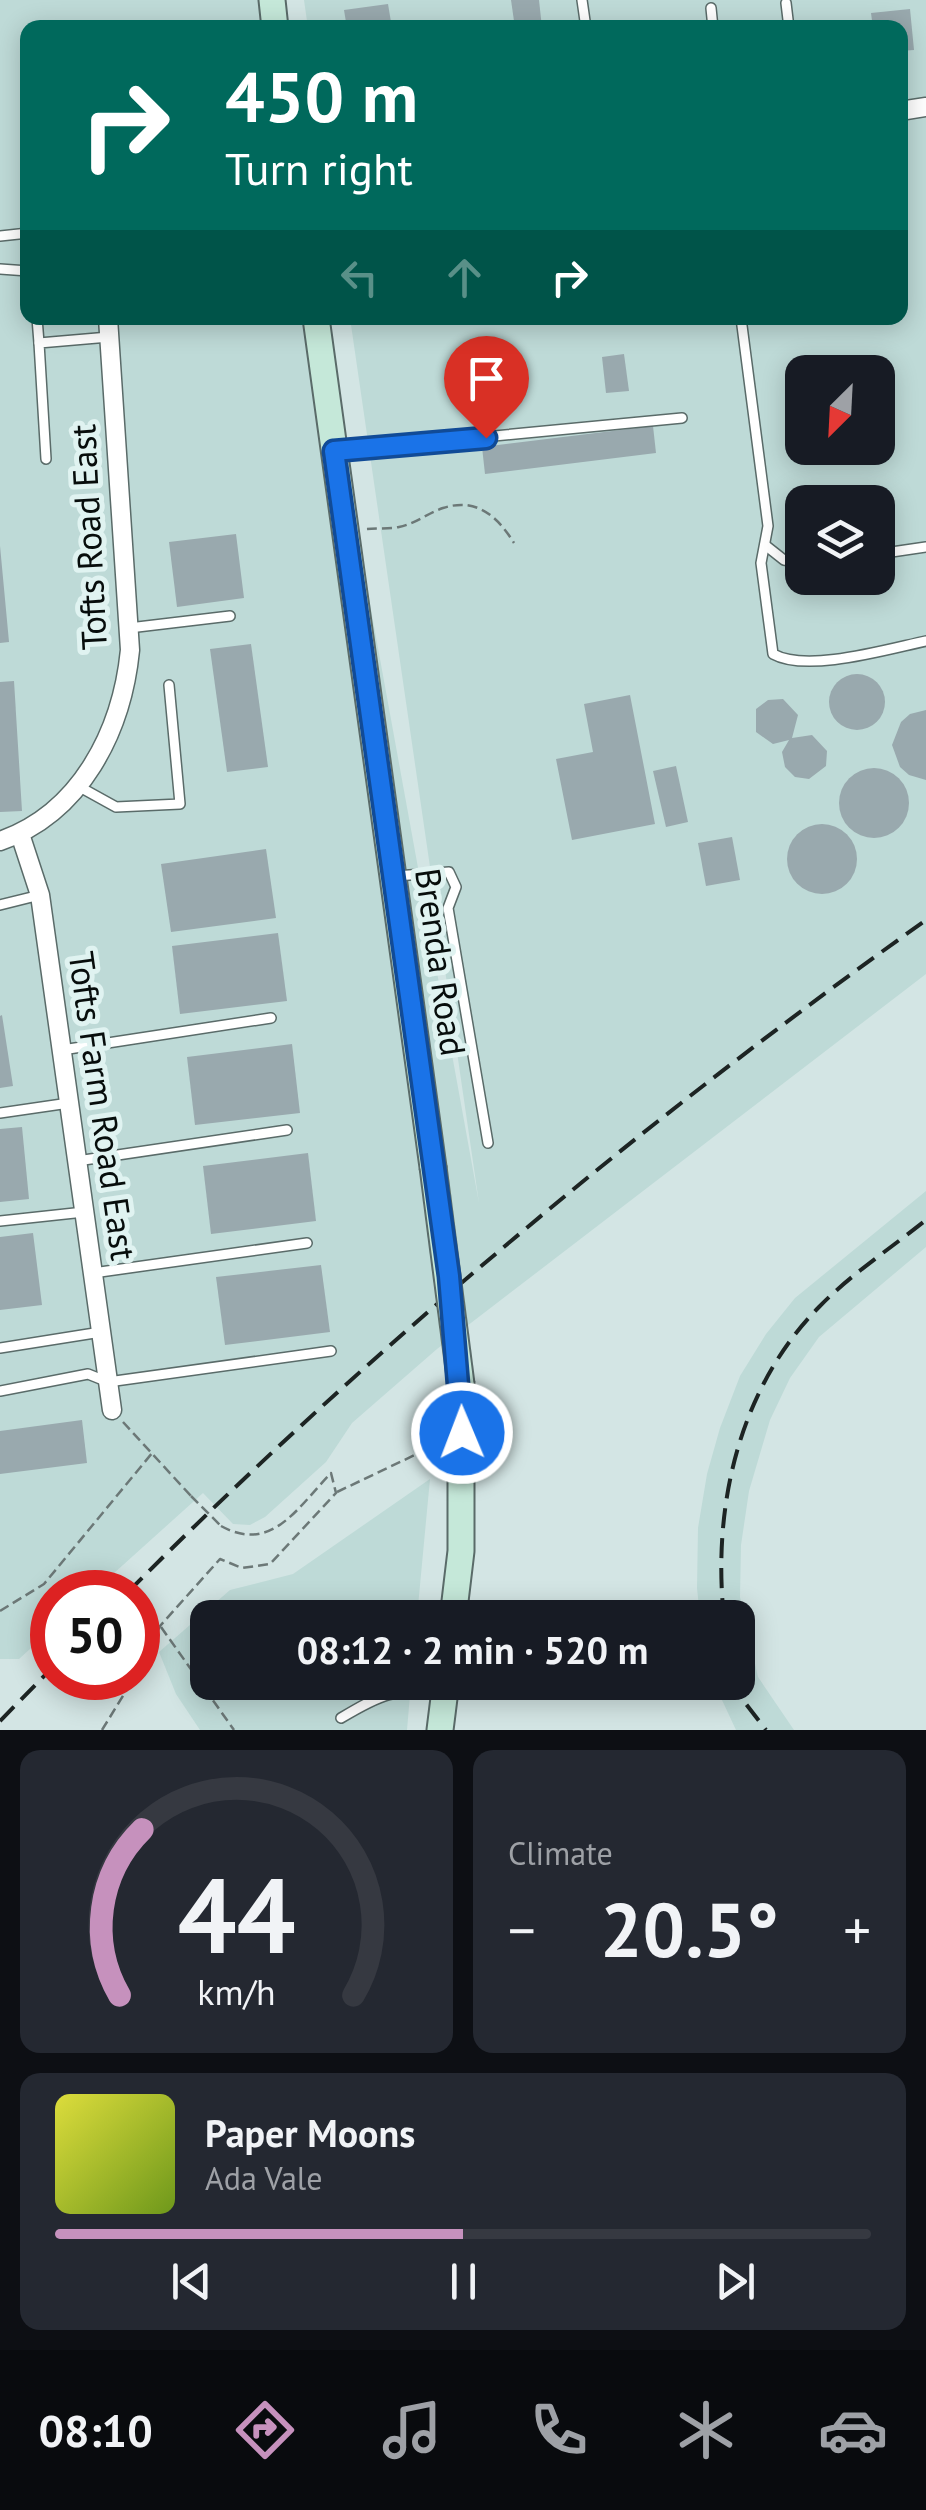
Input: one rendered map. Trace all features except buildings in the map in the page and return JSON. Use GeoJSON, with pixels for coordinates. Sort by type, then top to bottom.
{"type":"FeatureCollection","features":[{"type":"Feature","properties":{"kind":"main road","name":"Brenda Road"},"geometry":{"type":"LineString","coordinates":[[317,325],[461,1384],[461,1551],[455,1600]]}},
{"type":"Feature","properties":{"kind":"main road"},"geometry":{"type":"LineString","coordinates":[[440,1730],[444,1700]]}},
{"type":"Feature","properties":{"kind":"street","name":"Tofts Road East"},"geometry":{"type":"LineString","coordinates":[[20,834],[58,808],[78,786],[105,745],[120,712],[127,680],[129,628],[108,325]]}},
{"type":"Feature","properties":{"kind":"street"},"geometry":{"type":"LineString","coordinates":[[0,840],[20,834]]}},
{"type":"Feature","properties":{"kind":"street","name":"Tofts Farm Road East"},"geometry":{"type":"LineString","coordinates":[[20,834],[40,894],[112,1410]]}},
{"type":"Feature","properties":{"kind":"lane"},"geometry":{"type":"LineString","coordinates":[[786,3],[789,20]]}},
{"type":"Feature","properties":{"kind":"lane"},"geometry":{"type":"LineString","coordinates":[[710,8],[712,20]]}},
{"type":"Feature","properties":{"kind":"lane"},"geometry":{"type":"LineString","coordinates":[[38,325],[46,459]]}},
{"type":"Feature","properties":{"kind":"lane"},"geometry":{"type":"LineString","coordinates":[[741,325],[768,526],[761,563],[772,654],[794,662],[926,641]]}},
{"type":"Feature","properties":{"kind":"lane"},"geometry":{"type":"LineString","coordinates":[[39,343],[109,337]]}},
{"type":"Feature","properties":{"kind":"lane"},"geometry":{"type":"LineString","coordinates":[[334,451],[682,418]]}},
{"type":"Feature","properties":{"kind":"lane"},"geometry":{"type":"LineString","coordinates":[[765,545],[785,560]]}},
{"type":"Feature","properties":{"kind":"lane"},"geometry":{"type":"LineString","coordinates":[[895,552],[926,547]]}},
{"type":"Feature","properties":{"kind":"lane"},"geometry":{"type":"LineString","coordinates":[[129,628],[230,616]]}},
{"type":"Feature","properties":{"kind":"lane"},"geometry":{"type":"LineString","coordinates":[[78,786],[116,808],[180,804],[169,685]]}},
{"type":"Feature","properties":{"kind":"lane"},"geometry":{"type":"LineString","coordinates":[[393,877],[450,872],[456,888],[448,908],[488,1143]]}},
{"type":"Feature","properties":{"kind":"lane"},"geometry":{"type":"LineString","coordinates":[[0,904],[40,894]]}},
{"type":"Feature","properties":{"kind":"lane"},"geometry":{"type":"LineString","coordinates":[[62,1050],[270,1018]]}},
{"type":"Feature","properties":{"kind":"lane"},"geometry":{"type":"LineString","coordinates":[[0,1113],[69,1103]]}},
{"type":"Feature","properties":{"kind":"lane"},"geometry":{"type":"LineString","coordinates":[[77,1161],[287,1130]]}},
{"type":"Feature","properties":{"kind":"lane"},"geometry":{"type":"LineString","coordinates":[[0,1221],[84,1212]]}},
{"type":"Feature","properties":{"kind":"lane"},"geometry":{"type":"LineString","coordinates":[[93,1273],[307,1244]]}},
{"type":"Feature","properties":{"kind":"lane"},"geometry":{"type":"LineString","coordinates":[[0,1348],[101,1332]]}},
{"type":"Feature","properties":{"kind":"lane"},"geometry":{"type":"LineString","coordinates":[[0,1391],[88,1374],[108,1382],[331,1351]]}},
{"type":"Feature","properties":{"kind":"lane"},"geometry":{"type":"LineString","coordinates":[[341,1718],[371,1700]]}},
{"type":"Feature","properties":{"kind":"path"},"geometry":{"type":"LineString","coordinates":[[346,530],[400,527],[444,508],[470,506],[485,509],[501,522],[514,543]]}},
{"type":"Feature","properties":{"kind":"path"},"geometry":{"type":"LineString","coordinates":[[112,1410],[221,1526],[256,1538],[281,1524],[330,1473],[336,1492]]}},
{"type":"Feature","properties":{"kind":"path"},"geometry":{"type":"LineString","coordinates":[[234,1730],[160,1626],[220,1559],[242,1568],[270,1564],[336,1492],[462,1433]]}},
{"type":"Feature","properties":{"kind":"path"},"geometry":{"type":"LineString","coordinates":[[0,1610],[44,1584],[153,1452]]}},
{"type":"Feature","properties":{"kind":"path"},"geometry":{"type":"LineString","coordinates":[[102,1730],[120,1700]]}},
{"type":"Feature","properties":{"kind":"shaded area"},"geometry":{"type":"Polygon","coordinates":[[[0,0],[261,0],[265,20],[20,20],[20,325],[319,325],[479,1203],[351,325],[908,325],[908,20],[307,20],[304,0],[926,0],[926,974],[437,1349],[352,1423],[326,1462],[265,1517],[250,1525],[233,1524],[203,1493],[117,1570],[30,1570],[30,1649],[19,1659],[0,1659],[0,0]]]}},
{"type":"Feature","properties":{"kind":"shaded area"},"geometry":{"type":"Polygon","coordinates":[[[926,1191],[926,1247],[819,1337],[790,1378],[770,1420],[749,1491],[741,1545],[741,1600],[698,1600],[698,1528],[720,1428],[740,1376],[795,1298],[926,1191]]]}},
{"type":"Feature","properties":{"kind":"shaded area"},"geometry":{"type":"Polygon","coordinates":[[[430,1479],[419,1600],[219,1600],[230,1590],[293,1574],[430,1479]]]}},
{"type":"Feature","properties":{"kind":"shaded area"},"geometry":{"type":"Polygon","coordinates":[[[190,1625],[190,1700],[410,1700],[407,1730],[200,1730],[176,1694],[160,1651],[190,1625]]]}},
{"type":"Feature","properties":{"kind":"shaded area"},"geometry":{"type":"Polygon","coordinates":[[[755,1664],[758,1677],[794,1730],[736,1730],[722,1700],[755,1700],[755,1664]]]}},
{"type":"Feature","properties":{"kind":"railway"},"geometry":{"type":"LineString","coordinates":[[150,1570],[316,1412],[513,1240],[717,1075],[926,920]]}},
{"type":"Feature","properties":{"kind":"railway"},"geometry":{"type":"LineString","coordinates":[[723,1600],[728,1492],[737,1451],[769,1374],[791,1339],[819,1307],[926,1220]]}},
{"type":"Feature","properties":{"kind":"railway"},"geometry":{"type":"LineString","coordinates":[[0,1721],[30,1690]]}},
{"type":"Feature","properties":{"kind":"railway"},"geometry":{"type":"LineString","coordinates":[[745,1700],[766,1730]]}},
{"type":"Feature","properties":{"kind":"route"},"geometry":{"type":"LineString","coordinates":[[462,1433],[461,1384],[449,1276],[334,451],[486,438]]}}]}
